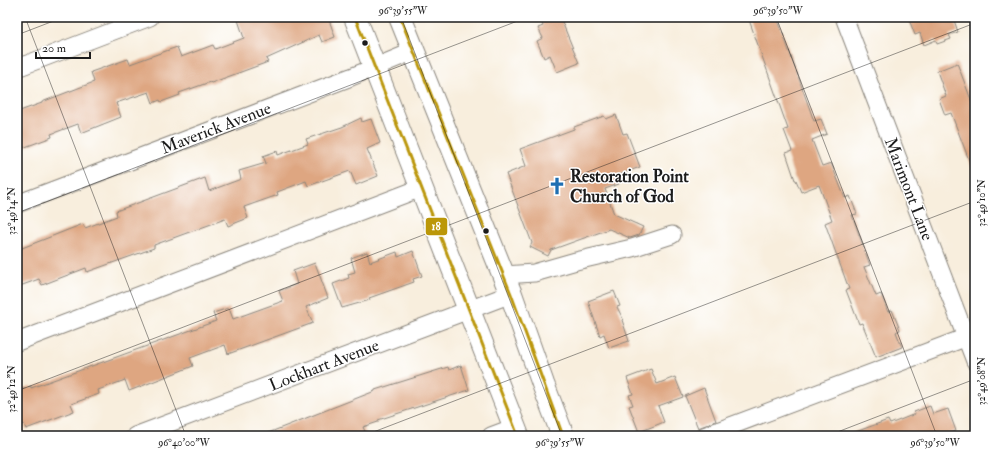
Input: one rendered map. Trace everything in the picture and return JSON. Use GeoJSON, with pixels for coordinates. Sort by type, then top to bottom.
{"type":"FeatureCollection","features":[{"type":"Feature","properties":{"kind":"main road"},"geometry":{"type":"LineString","coordinates":[[355,17],[517,431]]}},
{"type":"Feature","properties":{"kind":"main road"},"geometry":{"type":"LineString","coordinates":[[400,17],[508,284],[563,436]]}},
{"type":"Feature","properties":{"kind":"street"},"geometry":{"type":"LineString","coordinates":[[17,68],[150,17]]}},
{"type":"Feature","properties":{"kind":"street","name":"Marimont Lane"},"geometry":{"type":"LineString","coordinates":[[844,17],[971,336],[975,361]]}},
{"type":"Feature","properties":{"kind":"street","name":"Maverick Avenue"},"geometry":{"type":"LineString","coordinates":[[17,204],[414,51]]}},
{"type":"Feature","properties":{"kind":"street"},"geometry":{"type":"LineString","coordinates":[[17,342],[421,188]]}},
{"type":"Feature","properties":{"kind":"street","name":"Lockhart Avenue"},"geometry":{"type":"LineString","coordinates":[[136,436],[469,310],[508,284],[534,273],[576,261],[632,248],[672,234]]}},
{"type":"Feature","properties":{"kind":"street"},"geometry":{"type":"LineString","coordinates":[[704,436],[971,336]]}},
{"type":"Feature","properties":{"kind":"street"},"geometry":{"type":"LineString","coordinates":[[491,436],[517,431]]}},
{"type":"Feature","properties":{"kind":"building"},"geometry":{"type":"Polygon","coordinates":[[[237,17],[328,17],[335,37],[322,42],[319,35],[266,59],[268,62],[179,93],[180,95],[161,102],[160,100],[153,103],[149,92],[116,103],[121,117],[81,133],[78,124],[51,134],[52,137],[17,150],[17,112],[94,82],[91,72],[128,59],[130,64],[177,47],[181,57],[213,45],[215,49],[244,38],[237,17]]]}},
{"type":"Feature","properties":{"kind":"building"},"geometry":{"type":"Polygon","coordinates":[[[540,17],[560,17],[579,63],[557,72],[550,55],[544,58],[537,41],[543,38],[538,28],[543,26],[540,17]]]}},
{"type":"Feature","properties":{"kind":"building"},"geometry":{"type":"Polygon","coordinates":[[[748,17],[777,17],[814,121],[821,119],[827,134],[812,140],[822,166],[831,163],[845,198],[850,196],[857,214],[852,215],[870,265],[864,267],[876,296],[881,294],[888,312],[892,310],[900,330],[896,332],[902,347],[876,357],[862,323],[859,324],[846,290],[849,289],[825,223],[832,220],[819,185],[801,192],[795,180],[786,153],[792,151],[784,130],[788,129],[748,17]]]}},
{"type":"Feature","properties":{"kind":"building"},"geometry":{"type":"Polygon","coordinates":[[[908,17],[953,17],[958,32],[949,35],[951,39],[937,44],[936,40],[924,45],[920,33],[915,35],[908,17]]]}},
{"type":"Feature","properties":{"kind":"building"},"geometry":{"type":"Polygon","coordinates":[[[957,63],[975,110],[975,173],[951,113],[945,115],[939,99],[946,96],[937,71],[957,63]]]}},
{"type":"Feature","properties":{"kind":"building","name":"Restoration Point Church of God"},"geometry":{"type":"Polygon","coordinates":[[[616,115],[623,134],[627,133],[640,167],[616,176],[619,184],[605,189],[614,214],[643,227],[639,235],[630,238],[609,229],[551,250],[548,256],[530,247],[532,243],[506,174],[526,166],[520,149],[604,116],[606,119],[616,115]]]}},
{"type":"Feature","properties":{"kind":"building"},"geometry":{"type":"Polygon","coordinates":[[[361,118],[362,122],[371,119],[380,143],[367,149],[378,176],[356,185],[350,171],[308,186],[306,181],[277,192],[278,195],[244,207],[248,218],[228,226],[225,219],[154,245],[154,248],[87,272],[86,268],[42,285],[39,279],[17,287],[17,250],[83,224],[85,228],[117,216],[116,211],[205,178],[209,191],[241,179],[239,171],[266,163],[263,156],[277,151],[278,155],[308,144],[306,139],[342,127],[361,118]]]}},
{"type":"Feature","properties":{"kind":"building"},"geometry":{"type":"Polygon","coordinates":[[[413,251],[422,276],[413,279],[414,282],[369,298],[370,300],[342,308],[333,284],[349,278],[348,274],[355,272],[351,258],[367,252],[370,262],[397,252],[398,257],[413,251]]]}},
{"type":"Feature","properties":{"kind":"building"},"geometry":{"type":"Polygon","coordinates":[[[315,263],[328,298],[306,307],[313,323],[228,354],[225,345],[190,358],[193,366],[129,391],[125,380],[98,390],[99,394],[71,404],[74,411],[26,429],[24,424],[17,426],[17,391],[31,386],[31,388],[216,321],[213,313],[229,308],[233,319],[283,301],[279,291],[297,284],[293,271],[315,263]]]}},
{"type":"Feature","properties":{"kind":"building"},"geometry":{"type":"Polygon","coordinates":[[[614,291],[620,306],[617,307],[623,319],[622,320],[629,341],[609,348],[604,334],[600,336],[588,301],[614,291]]]}},
{"type":"Feature","properties":{"kind":"building"},"geometry":{"type":"Polygon","coordinates":[[[461,365],[469,390],[378,420],[378,422],[363,427],[367,436],[263,435],[375,390],[448,367],[449,370],[461,365]]]}},
{"type":"Feature","properties":{"kind":"building"},"geometry":{"type":"Polygon","coordinates":[[[651,369],[657,384],[675,377],[683,397],[658,406],[664,422],[639,432],[629,406],[633,405],[629,395],[633,394],[627,378],[651,369]]]}},
{"type":"Feature","properties":{"kind":"building"},"geometry":{"type":"Polygon","coordinates":[[[704,388],[716,421],[698,428],[685,396],[704,388]]]}},
{"type":"Feature","properties":{"kind":"building"},"geometry":{"type":"Polygon","coordinates":[[[930,406],[933,414],[948,409],[956,431],[941,436],[850,436],[850,434],[888,420],[890,424],[930,406]]]}},
{"type":"Feature","properties":{"kind":"transit line","name":"18"},"geometry":{"type":"LineString","coordinates":[[355,17],[518,436]]}},
{"type":"Feature","properties":{"kind":"transit line","name":"18"},"geometry":{"type":"LineString","coordinates":[[400,17],[511,294],[563,436]]}},
{"type":"Feature","properties":{"kind":"place","name":"Restoration Point Church of God"},"geometry":{"type":"Point","coordinates":[557,186]}}]}
